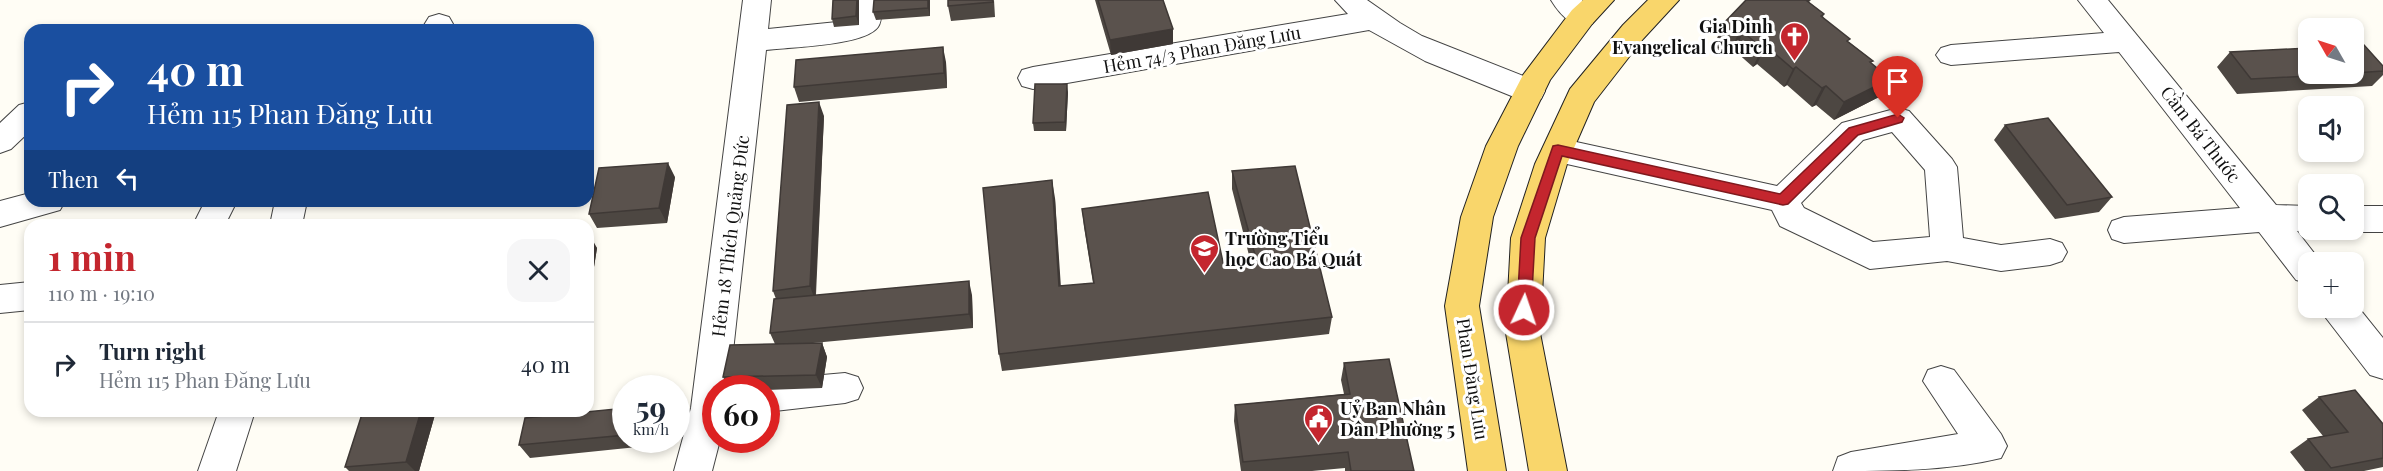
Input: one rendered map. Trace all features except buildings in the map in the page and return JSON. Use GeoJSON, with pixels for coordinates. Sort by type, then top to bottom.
{"type":"FeatureCollection","features":[{"type":"Feature","properties":{"kind":"main road"},"geometry":{"type":"LineString","coordinates":[[1548,471],[1522,333],[1528,238],[1558,150],[1581,97],[1633,32],[1665,0]]}},
{"type":"Feature","properties":{"kind":"main road","name":"Phan Đăng Lưu"},"geometry":{"type":"LineString","coordinates":[[1487,471],[1462,306],[1477,217],[1502,146],[1538,75],[1582,6]]}},
{"type":"Feature","properties":{"kind":"street","name":"Hẻm 18 Thích Quảng Đức"},"geometry":{"type":"LineString","coordinates":[[716,375],[757,0]]}},
{"type":"Feature","properties":{"kind":"street"},"geometry":{"type":"LineString","coordinates":[[754,41],[853,30],[866,23],[867,0]]}},
{"type":"Feature","properties":{"kind":"street"},"geometry":{"type":"LineString","coordinates":[[1349,0],[1371,20],[1417,46],[1530,91]]}},
{"type":"Feature","properties":{"kind":"street","name":"Cầm Bá Thước"},"geometry":{"type":"LineString","coordinates":[[2092,0],[2298,257]]}},
{"type":"Feature","properties":{"kind":"street","name":"Hẻm 74/3 Phan Đăng Lưu"},"geometry":{"type":"LineString","coordinates":[[1033,78],[1371,20]]}},
{"type":"Feature","properties":{"kind":"street"},"geometry":{"type":"LineString","coordinates":[[1951,55],[2127,41]]}},
{"type":"Feature","properties":{"kind":"street"},"geometry":{"type":"LineString","coordinates":[[1783,200],[1853,131],[1898,118],[1941,167],[1947,248]]}},
{"type":"Feature","properties":{"kind":"street"},"geometry":{"type":"LineString","coordinates":[[1558,150],[1783,200],[1792,217],[1870,256],[1947,248],[2001,258],[2050,252]]}},
{"type":"Feature","properties":{"kind":"street"},"geometry":{"type":"LineString","coordinates":[[0,214],[26,207]]}},
{"type":"Feature","properties":{"kind":"street"},"geometry":{"type":"LineString","coordinates":[[2124,230],[2268,218],[2298,219]]}},
{"type":"Feature","properties":{"kind":"street"},"geometry":{"type":"LineString","coordinates":[[2364,219],[2383,219]]}},
{"type":"Feature","properties":{"kind":"street"},"geometry":{"type":"LineString","coordinates":[[0,299],[24,297]]}},
{"type":"Feature","properties":{"kind":"street"},"geometry":{"type":"LineString","coordinates":[[2346,318],[2383,364]]}},
{"type":"Feature","properties":{"kind":"street"},"geometry":{"type":"LineString","coordinates":[[1852,471],[1851,469],[1988,446],[1941,381]]}},
{"type":"Feature","properties":{"kind":"street"},"geometry":{"type":"LineString","coordinates":[[780,395],[845,388]]}},
{"type":"Feature","properties":{"kind":"street"},"geometry":{"type":"LineString","coordinates":[[217,471],[235,417]]}},
{"type":"Feature","properties":{"kind":"street","name":"Hẻm 18 Thích Quảng Đức"},"geometry":{"type":"LineString","coordinates":[[693,471],[702,440]]}},
{"type":"Feature","properties":{"kind":"place","name":"Gia Dinh Evangelical Church"},"geometry":{"type":"Point","coordinates":[1794,62]}},
{"type":"Feature","properties":{"kind":"place","name":"Trường Tiểu học Cao Bá Quát"},"geometry":{"type":"Point","coordinates":[1204,274]}},
{"type":"Feature","properties":{"kind":"place","name":"Uỷ Ban Nhân Dân Phường 5"},"geometry":{"type":"Point","coordinates":[1319,444]}},
{"type":"Feature","properties":{"kind":"route"},"geometry":{"type":"LineString","coordinates":[[1524,310],[1528,238],[1551,164],[1558,150],[1783,200],[1853,131],[1898,118]]}}]}
